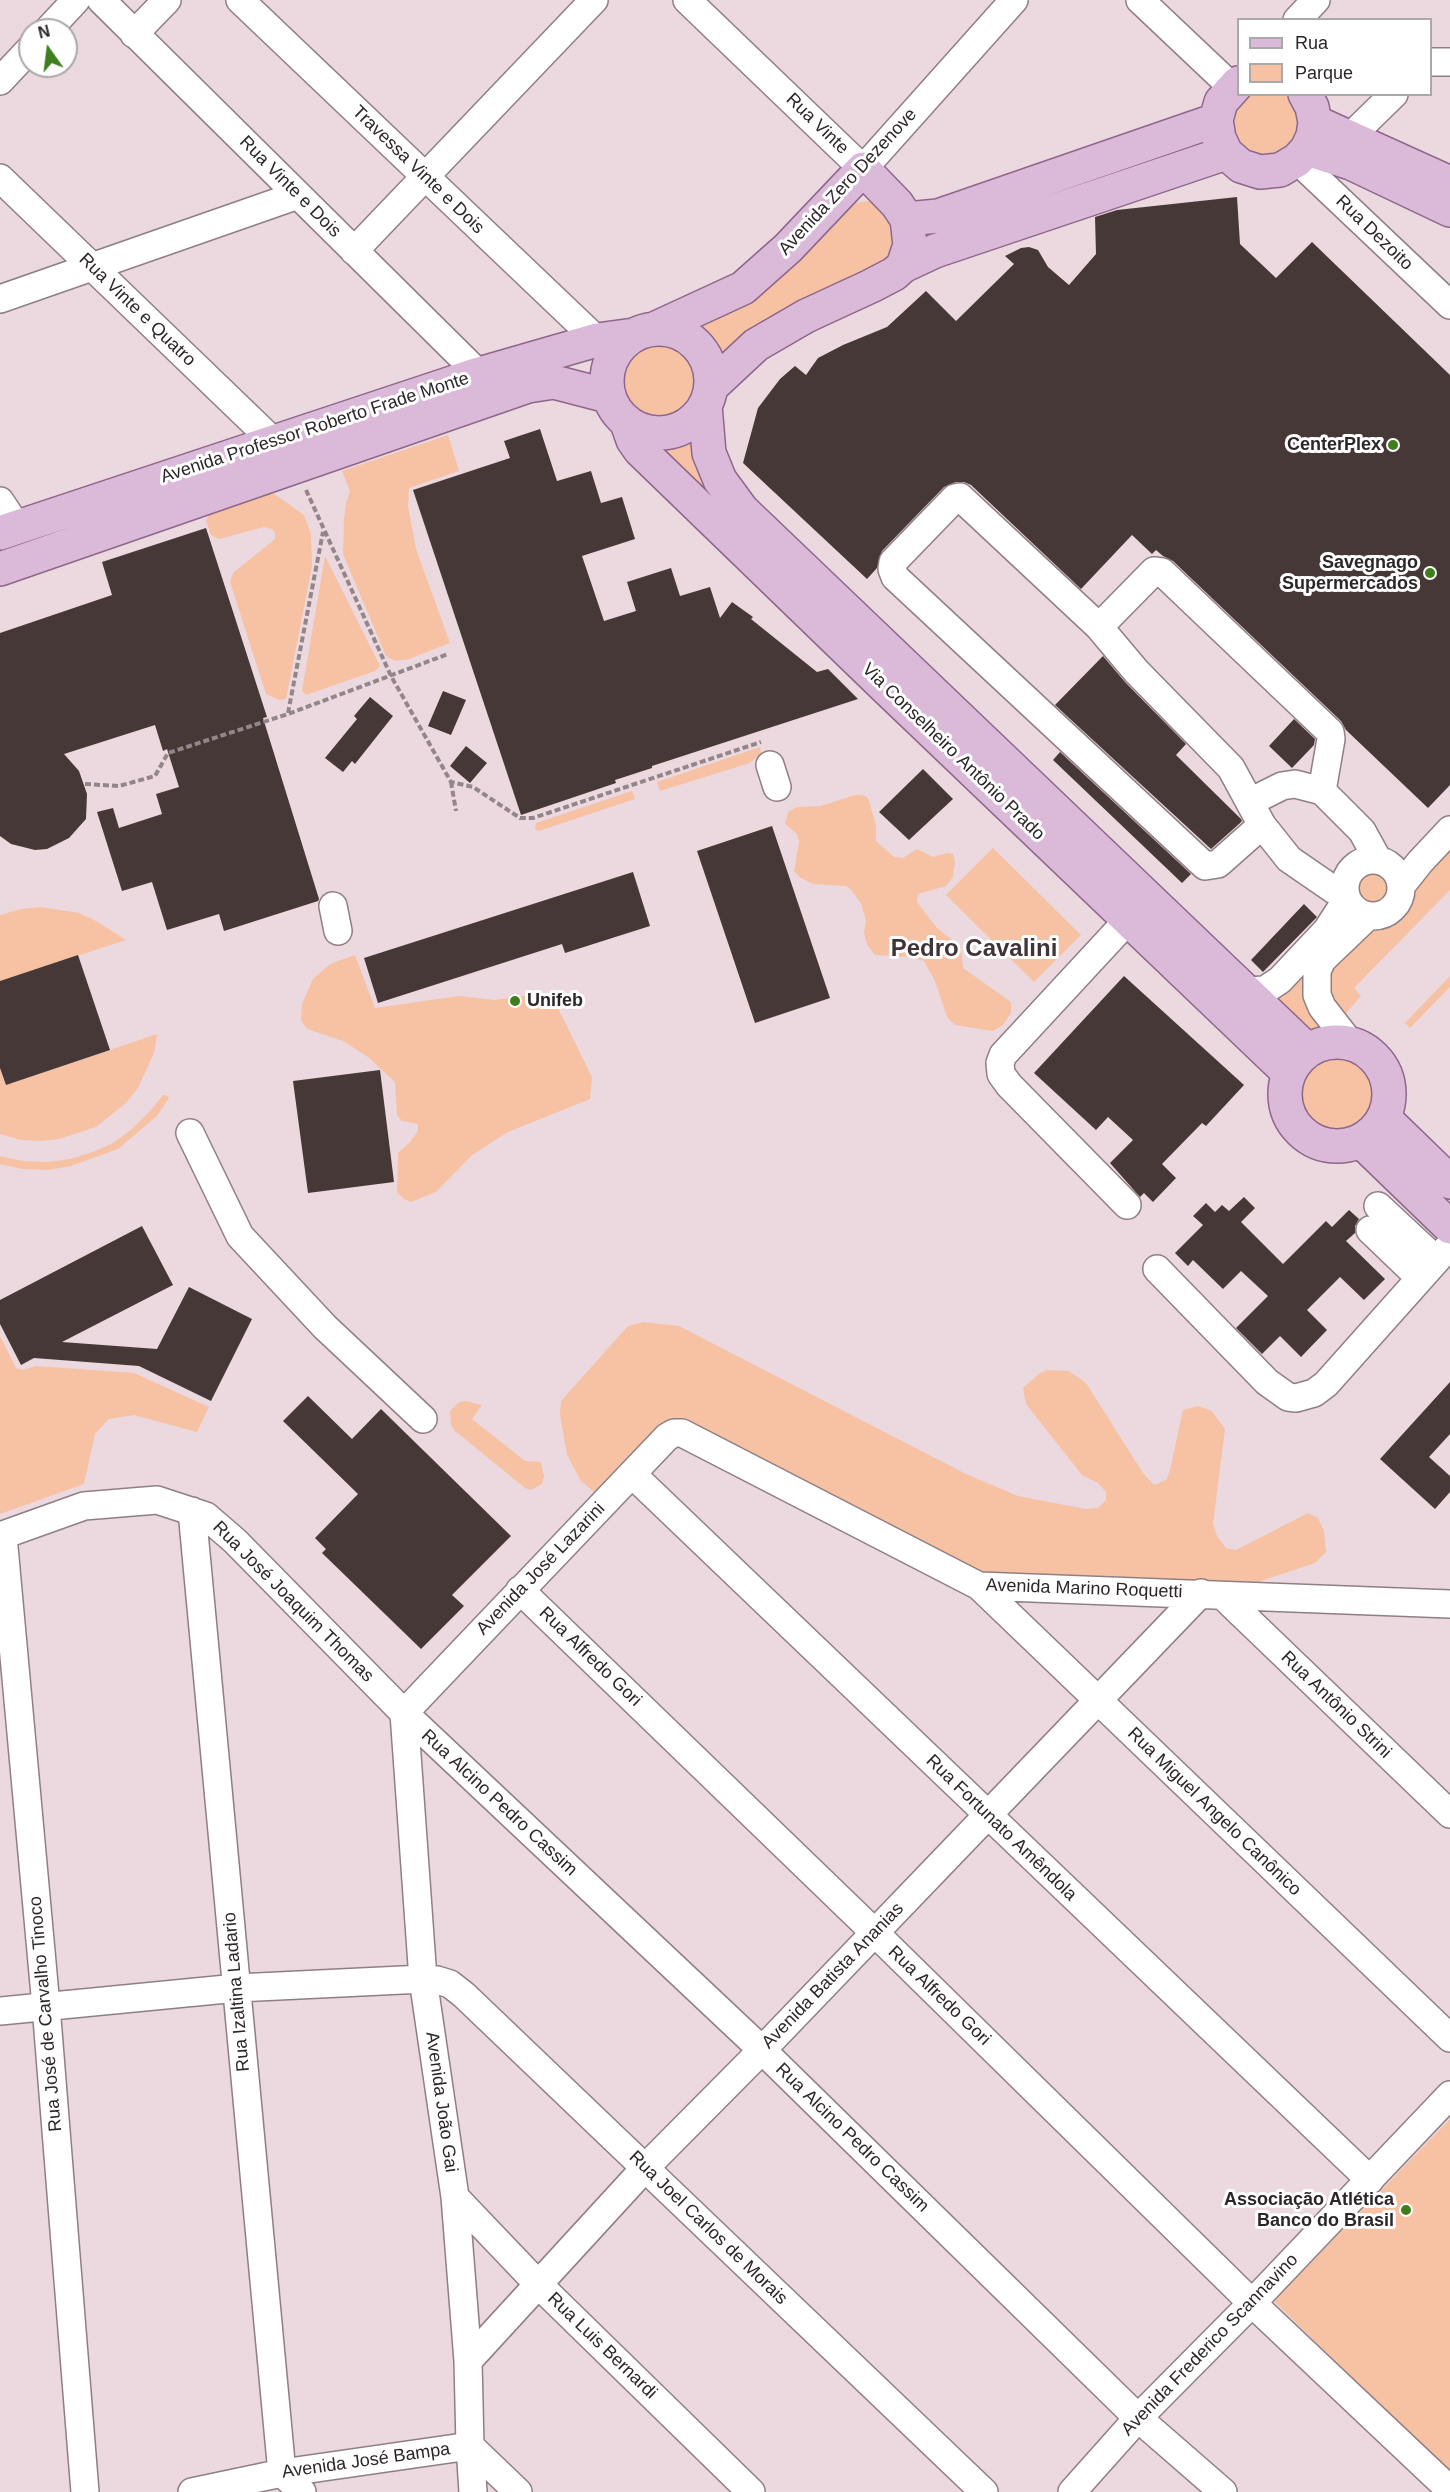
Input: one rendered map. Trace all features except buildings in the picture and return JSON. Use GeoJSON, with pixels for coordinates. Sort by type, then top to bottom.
{"type":"FeatureCollection","features":[{"type":"Feature","properties":{"kind":"main road"},"geometry":{"type":"LineString","coordinates":[[1236,85],[1221,102],[1216,120],[1219,138],[1226,153],[1241,166],[1260,172],[1280,170],[1306,131]]}},
{"type":"Feature","properties":{"kind":"main road"},"geometry":{"type":"LineString","coordinates":[[828,206],[844,196],[870,193],[899,209],[949,212],[1216,120]]}},
{"type":"Feature","properties":{"kind":"main road"},"geometry":{"type":"LineString","coordinates":[[1306,131],[1350,137],[1449,188]]}},
{"type":"Feature","properties":{"kind":"main road"},"geometry":{"type":"LineString","coordinates":[[1306,131],[1351,163],[1449,188]]}},
{"type":"Feature","properties":{"kind":"main road"},"geometry":{"type":"LineString","coordinates":[[708,396],[710,369],[702,352],[689,338],[672,330],[644,332],[620,346],[610,361],[606,378],[608,396],[615,411],[627,423],[643,431],[661,433],[679,429],[694,419],[708,396],[756,345],[806,316],[894,274],[903,266],[935,251],[1226,153]]}},
{"type":"Feature","properties":{"kind":"main road","name":"Avenida Zero Dezenove"},"geometry":{"type":"LineString","coordinates":[[644,332],[744,288],[788,248],[863,169]]}},
{"type":"Feature","properties":{"kind":"main road","name":"Rua Vinte"},"geometry":{"type":"LineString","coordinates":[[863,169],[899,209]]}},
{"type":"Feature","properties":{"kind":"main road"},"geometry":{"type":"LineString","coordinates":[[899,209],[910,245],[903,266]]}},
{"type":"Feature","properties":{"kind":"main road","name":"Avenida Professor Roberto Frade Monte"},"geometry":{"type":"LineString","coordinates":[[9,531],[479,374],[597,340],[644,332]]}},
{"type":"Feature","properties":{"kind":"main road","name":"Avenida Professor Roberto Frade Monte"},"geometry":{"type":"LineString","coordinates":[[0,569],[528,386],[554,382],[608,396]]}},
{"type":"Feature","properties":{"kind":"main road","name":"Via Conselheiro Antônio Prado"},"geometry":{"type":"LineString","coordinates":[[708,396],[709,453],[720,480],[742,510],[1245,991],[1298,1062]]}},
{"type":"Feature","properties":{"kind":"main road","name":"Via Conselheiro Antônio Prado"},"geometry":{"type":"LineString","coordinates":[[627,423],[633,440],[640,450],[1128,920],[1298,1062]]}},
{"type":"Feature","properties":{"kind":"main road"},"geometry":{"type":"LineString","coordinates":[[1335,1041],[1350,1043],[1371,1053],[1381,1065],[1388,1079],[1389,1106],[1384,1118],[1374,1131],[1361,1141],[1345,1146],[1329,1146],[1314,1141],[1301,1132],[1291,1119],[1286,1104],[1285,1088],[1298,1062],[1321,1044],[1335,1041]]}},
{"type":"Feature","properties":{"kind":"main road"},"geometry":{"type":"LineString","coordinates":[[1384,1118],[1450,1182]]}},
{"type":"Feature","properties":{"kind":"main road"},"geometry":{"type":"LineString","coordinates":[[1361,1141],[1450,1227]]}},
{"type":"Feature","properties":{"kind":"street"},"geometry":{"type":"LineString","coordinates":[[59,18],[76,0]]}},
{"type":"Feature","properties":{"kind":"street","name":"Rua Vinte e Dois"},"geometry":{"type":"LineString","coordinates":[[101,0],[479,374]]}},
{"type":"Feature","properties":{"kind":"street"},"geometry":{"type":"LineString","coordinates":[[134,34],[167,0]]}},
{"type":"Feature","properties":{"kind":"street","name":"Travessa Vinte e Dois"},"geometry":{"type":"LineString","coordinates":[[240,0],[597,340]]}},
{"type":"Feature","properties":{"kind":"street"},"geometry":{"type":"LineString","coordinates":[[354,251],[594,0]]}},
{"type":"Feature","properties":{"kind":"street","name":"Rua Vinte"},"geometry":{"type":"LineString","coordinates":[[687,0],[863,169]]}},
{"type":"Feature","properties":{"kind":"street","name":"Avenida Zero Dezenove"},"geometry":{"type":"LineString","coordinates":[[863,169],[1014,0]]}},
{"type":"Feature","properties":{"kind":"street"},"geometry":{"type":"LineString","coordinates":[[1140,0],[1236,85]]}},
{"type":"Feature","properties":{"kind":"street"},"geometry":{"type":"LineString","coordinates":[[1299,18],[1316,0]]}},
{"type":"Feature","properties":{"kind":"street"},"geometry":{"type":"LineString","coordinates":[[0,81],[18,62]]}},
{"type":"Feature","properties":{"kind":"street"},"geometry":{"type":"LineString","coordinates":[[1432,62],[1450,62]]}},
{"type":"Feature","properties":{"kind":"street"},"geometry":{"type":"LineString","coordinates":[[1350,137],[1378,100]]}},
{"type":"Feature","properties":{"kind":"street","name":"Rua Dezoito"},"geometry":{"type":"LineString","coordinates":[[1306,131],[1450,305]]}},
{"type":"Feature","properties":{"kind":"street","name":"Rua Vinte e Quatro"},"geometry":{"type":"LineString","coordinates":[[0,178],[274,442]]}},
{"type":"Feature","properties":{"kind":"street"},"geometry":{"type":"LineString","coordinates":[[0,299],[298,195]]}},
{"type":"Feature","properties":{"kind":"street"},"geometry":{"type":"LineString","coordinates":[[1378,860],[1362,831],[1322,791],[1295,783],[1282,786],[1260,797],[1256,815],[1218,864],[1205,866],[895,577],[892,569],[893,562],[955,498],[960,497],[1099,627],[1136,670],[1231,768],[1256,815],[1289,859],[1334,890],[1346,894],[1355,910],[1368,916],[1382,915],[1390,911],[1396,904],[1401,886],[1420,861],[1450,830]]}},
{"type":"Feature","properties":{"kind":"street"},"geometry":{"type":"LineString","coordinates":[[0,501],[9,531]]}},
{"type":"Feature","properties":{"kind":"street"},"geometry":{"type":"LineString","coordinates":[[1099,627],[1154,571],[1162,572],[1330,732],[1331,739],[1322,791]]}},
{"type":"Feature","properties":{"kind":"street"},"geometry":{"type":"LineString","coordinates":[[1245,991],[1264,990],[1280,980],[1327,930],[1346,894],[1347,877],[1352,869],[1371,859],[1378,860],[1394,869],[1401,886]]}},
{"type":"Feature","properties":{"kind":"street"},"geometry":{"type":"LineString","coordinates":[[1350,1043],[1322,1007],[1317,995],[1317,971],[1322,960],[1368,916]]}},
{"type":"Feature","properties":{"kind":"street"},"geometry":{"type":"LineString","coordinates":[[1127,1205],[1009,1085],[1001,1074],[1000,1063],[1003,1055],[1128,920]]}},
{"type":"Feature","properties":{"kind":"street"},"geometry":{"type":"LineString","coordinates":[[190,1133],[240,1236],[325,1327],[423,1419]]}},
{"type":"Feature","properties":{"kind":"street"},"geometry":{"type":"LineString","coordinates":[[1157,1269],[1267,1382],[1288,1397],[1305,1397],[1326,1384],[1435,1261],[1374,1218]]}},
{"type":"Feature","properties":{"kind":"street","name":"Avenida José Lazarini"},"geometry":{"type":"LineString","coordinates":[[404,1713],[668,1437],[674,1433],[682,1433]]}},
{"type":"Feature","properties":{"kind":"street","name":"Avenida Marino Roquetti"},"geometry":{"type":"LineString","coordinates":[[682,1433],[979,1586],[1450,1604]]}},
{"type":"Feature","properties":{"kind":"street","name":"Rua Fortunato Amêndola"},"geometry":{"type":"LineString","coordinates":[[633,1475],[1370,2180]]}},
{"type":"Feature","properties":{"kind":"street","name":"Rua José Joaquim Thomas"},"geometry":{"type":"LineString","coordinates":[[1,1536],[84,1506],[157,1500],[206,1516],[235,1541],[404,1713]]}},
{"type":"Feature","properties":{"kind":"street","name":"Rua Izaltina Ladario"},"geometry":{"type":"LineString","coordinates":[[192,1511],[282,2473]]}},
{"type":"Feature","properties":{"kind":"street","name":"Rua José de Carvalho Tinoco"},"geometry":{"type":"LineString","coordinates":[[1,1536],[10,1738],[46,2006],[85,2492]]}},
{"type":"Feature","properties":{"kind":"street","name":"Rua Miguel Angelo Canônico"},"geometry":{"type":"LineString","coordinates":[[979,1586],[1450,2038]]}},
{"type":"Feature","properties":{"kind":"street","name":"Rua Alfredo Gori"},"geometry":{"type":"LineString","coordinates":[[520,1590],[875,1933],[1252,2303],[1450,2490]]}},
{"type":"Feature","properties":{"kind":"street","name":"Avenida Batista Ananias"},"geometry":{"type":"LineString","coordinates":[[468,2361],[645,2168],[762,2050],[1098,1700],[1212,1595]]}},
{"type":"Feature","properties":{"kind":"street","name":"Rua Antônio Strini"},"geometry":{"type":"LineString","coordinates":[[1212,1595],[1450,1814]]}},
{"type":"Feature","properties":{"kind":"street","name":"Avenida João Gai"},"geometry":{"type":"LineString","coordinates":[[404,1713],[423,1979],[455,2197],[468,2361],[473,2492]]}},
{"type":"Feature","properties":{"kind":"street","name":"Rua Alcino Pedro Cassim"},"geometry":{"type":"LineString","coordinates":[[404,1713],[762,2050],[1138,2418],[1223,2492]]}},
{"type":"Feature","properties":{"kind":"street","name":"Rua Joel Carlos de Morais"},"geometry":{"type":"LineString","coordinates":[[0,2011],[237,1989],[423,1979],[450,1984],[984,2492]]}},
{"type":"Feature","properties":{"kind":"street","name":"Avenida Frederico Scannavino"},"geometry":{"type":"LineString","coordinates":[[1072,2492],[1138,2418],[1252,2303],[1450,2095]]}},
{"type":"Feature","properties":{"kind":"street","name":"Rua Luis Bernardi"},"geometry":{"type":"LineString","coordinates":[[455,2197],[538,2284],[751,2492]]}},
{"type":"Feature","properties":{"kind":"street"},"geometry":{"type":"LineString","coordinates":[[470,2446],[518,2492]]}},
{"type":"Feature","properties":{"kind":"street","name":"Avenida José Bampa"},"geometry":{"type":"LineString","coordinates":[[192,2492],[282,2473],[470,2446]]}},
{"type":"Feature","properties":{"kind":"street"},"geometry":{"type":"LineString","coordinates":[[282,2473],[302,2492]]}},
{"type":"Feature","properties":{"kind":"path"},"geometry":{"type":"LineString","coordinates":[[317,460],[321,472],[302,479],[323,530],[391,676],[451,782],[456,812]]}},
{"type":"Feature","properties":{"kind":"path"},"geometry":{"type":"LineString","coordinates":[[288,714],[323,530]]}},
{"type":"Feature","properties":{"kind":"path"},"geometry":{"type":"LineString","coordinates":[[85,784],[129,785],[155,776],[168,753],[288,714],[448,654]]}},
{"type":"Feature","properties":{"kind":"path"},"geometry":{"type":"LineString","coordinates":[[451,782],[473,787],[520,818],[532,818],[762,742],[773,776]]}},
{"type":"Feature","properties":{"kind":"green space"},"geometry":{"type":"Polygon","coordinates":[[[1237,95],[1292,96],[1305,130],[1276,162],[1233,147],[1231,103],[1237,95]]]}},
{"type":"Feature","properties":{"kind":"green space"},"geometry":{"type":"Polygon","coordinates":[[[868,201],[876,203],[894,216],[894,260],[717,363],[711,345],[698,332],[683,325],[846,204],[868,201]]]}},
{"type":"Feature","properties":{"kind":"green space"},"geometry":{"type":"Polygon","coordinates":[[[657,339],[680,346],[692,358],[699,381],[692,404],[680,416],[657,423],[634,416],[622,404],[615,381],[622,358],[634,346],[657,339]]]}},
{"type":"Feature","properties":{"kind":"green space"},"geometry":{"type":"Polygon","coordinates":[[[448,435],[459,471],[409,488],[408,506],[416,549],[450,643],[409,659],[395,661],[386,656],[343,554],[344,519],[350,491],[342,471],[448,435]]]}},
{"type":"Feature","properties":{"kind":"green space"},"geometry":{"type":"Polygon","coordinates":[[[695,435],[722,506],[650,447],[675,444],[695,435]]]}},
{"type":"Feature","properties":{"kind":"green space"},"geometry":{"type":"Polygon","coordinates":[[[273,493],[304,515],[311,534],[312,567],[286,699],[279,700],[266,694],[230,582],[233,573],[275,539],[275,533],[272,529],[264,527],[219,539],[211,535],[206,521],[210,512],[273,493]]]}},
{"type":"Feature","properties":{"kind":"green space"},"geometry":{"type":"Polygon","coordinates":[[[325,556],[380,666],[375,671],[306,695],[302,691],[325,556]]]}},
{"type":"Feature","properties":{"kind":"green space"},"geometry":{"type":"Polygon","coordinates":[[[760,747],[761,754],[750,763],[660,791],[657,782],[760,747]]]}},
{"type":"Feature","properties":{"kind":"green space"},"geometry":{"type":"Polygon","coordinates":[[[632,791],[635,799],[539,831],[535,829],[536,823],[632,791]]]}},
{"type":"Feature","properties":{"kind":"green space"},"geometry":{"type":"Polygon","coordinates":[[[855,795],[868,798],[876,825],[876,841],[894,857],[903,858],[917,849],[933,857],[947,853],[953,854],[955,861],[953,877],[946,886],[918,894],[917,902],[937,928],[961,947],[963,968],[1011,1002],[1011,1013],[1003,1025],[993,1031],[955,1025],[947,1017],[935,981],[924,961],[909,957],[875,955],[867,945],[864,933],[866,921],[861,903],[851,890],[846,886],[813,884],[801,878],[794,871],[799,842],[797,834],[785,824],[788,812],[797,807],[821,806],[855,795]]]}},
{"type":"Feature","properties":{"kind":"green space"},"geometry":{"type":"Polygon","coordinates":[[[1450,845],[1450,890],[1354,988],[1361,996],[1341,1019],[1323,985],[1328,973],[1369,927],[1386,923],[1402,911],[1411,896],[1413,883],[1450,845]]]}},
{"type":"Feature","properties":{"kind":"green space"},"geometry":{"type":"Polygon","coordinates":[[[993,848],[1081,935],[1034,982],[946,895],[993,848]]]}},
{"type":"Feature","properties":{"kind":"green space"},"geometry":{"type":"Polygon","coordinates":[[[1375,870],[1388,876],[1394,889],[1388,902],[1375,908],[1362,902],[1356,889],[1362,876],[1375,870]]]}},
{"type":"Feature","properties":{"kind":"green space"},"geometry":{"type":"Polygon","coordinates":[[[41,907],[79,913],[126,940],[0,981],[0,915],[21,909],[41,907]]]}},
{"type":"Feature","properties":{"kind":"green space"},"geometry":{"type":"Polygon","coordinates":[[[355,955],[375,1008],[459,996],[495,1000],[537,994],[553,998],[592,1077],[590,1099],[508,1132],[472,1155],[436,1192],[411,1202],[404,1199],[397,1192],[398,1153],[418,1131],[418,1124],[402,1121],[397,1115],[395,1082],[368,1057],[343,1041],[307,1029],[301,1020],[302,1004],[313,979],[330,964],[355,955]]]}},
{"type":"Feature","properties":{"kind":"green space"},"geometry":{"type":"Polygon","coordinates":[[[1316,961],[1331,1037],[1312,1042],[1274,998],[1316,961]]]}},
{"type":"Feature","properties":{"kind":"green space"},"geometry":{"type":"Polygon","coordinates":[[[1450,976],[1450,987],[1410,1028],[1405,1023],[1450,976]]]}},
{"type":"Feature","properties":{"kind":"green space"},"geometry":{"type":"Polygon","coordinates":[[[157,1034],[154,1053],[138,1088],[126,1103],[96,1127],[59,1139],[40,1141],[21,1140],[0,1134],[0,1068],[6,1085],[157,1034]]]}},
{"type":"Feature","properties":{"kind":"green space"},"geometry":{"type":"Polygon","coordinates":[[[1337,1054],[1352,1057],[1365,1066],[1374,1079],[1377,1094],[1374,1109],[1365,1122],[1352,1131],[1337,1134],[1322,1131],[1309,1122],[1300,1109],[1297,1094],[1300,1079],[1309,1066],[1322,1057],[1337,1054]]]}},
{"type":"Feature","properties":{"kind":"green space"},"geometry":{"type":"Polygon","coordinates":[[[163,1095],[169,1098],[157,1116],[118,1149],[71,1166],[49,1170],[22,1169],[0,1164],[0,1156],[23,1161],[48,1162],[70,1159],[93,1152],[113,1143],[132,1129],[163,1095]]]}},
{"type":"Feature","properties":{"kind":"green space"},"geometry":{"type":"Polygon","coordinates":[[[644,1322],[679,1326],[966,1474],[1018,1496],[1086,1509],[1098,1508],[1106,1500],[1106,1492],[1098,1483],[1082,1475],[1026,1404],[1023,1388],[1047,1370],[1069,1371],[1086,1383],[1143,1473],[1154,1485],[1166,1480],[1170,1470],[1183,1410],[1198,1406],[1212,1411],[1225,1429],[1213,1524],[1217,1536],[1226,1548],[1236,1550],[1308,1513],[1318,1518],[1324,1531],[1326,1552],[1315,1563],[1240,1588],[980,1576],[671,1417],[595,1493],[581,1481],[567,1455],[560,1415],[561,1401],[628,1326],[644,1322]]]}},
{"type":"Feature","properties":{"kind":"green space"},"geometry":{"type":"Polygon","coordinates":[[[0,1336],[16,1368],[23,1370],[36,1366],[134,1373],[209,1407],[197,1432],[134,1415],[109,1419],[95,1434],[84,1484],[0,1514],[0,1336]]]}},
{"type":"Feature","properties":{"kind":"green space"},"geometry":{"type":"Polygon","coordinates":[[[466,1401],[482,1405],[472,1419],[525,1461],[541,1462],[544,1477],[542,1484],[531,1490],[525,1488],[454,1430],[451,1425],[450,1411],[459,1402],[466,1401]]]}},
{"type":"Feature","properties":{"kind":"green space","name":"Associação Atlética Banco do Brasil"},"geometry":{"type":"Polygon","coordinates":[[[1450,2119],[1450,2475],[1274,2301],[1450,2119]]]}},
{"type":"Feature","properties":{"kind":"place","name":"CenterPlex"},"geometry":{"type":"Point","coordinates":[1393,445]}},
{"type":"Feature","properties":{"kind":"place","name":"Savegnago Supermercados"},"geometry":{"type":"Point","coordinates":[1430,573]}},
{"type":"Feature","properties":{"kind":"place","name":"Unifeb"},"geometry":{"type":"Point","coordinates":[515,1001]}},
{"type":"Feature","properties":{"kind":"place","name":"Associação Atlética Banco do Brasil"},"geometry":{"type":"Point","coordinates":[1406,2210]}},
{"type":"Feature","properties":{"kind":"district","name":"Pedro Cavalini"},"geometry":{"type":"Point","coordinates":[974,949]}}]}
